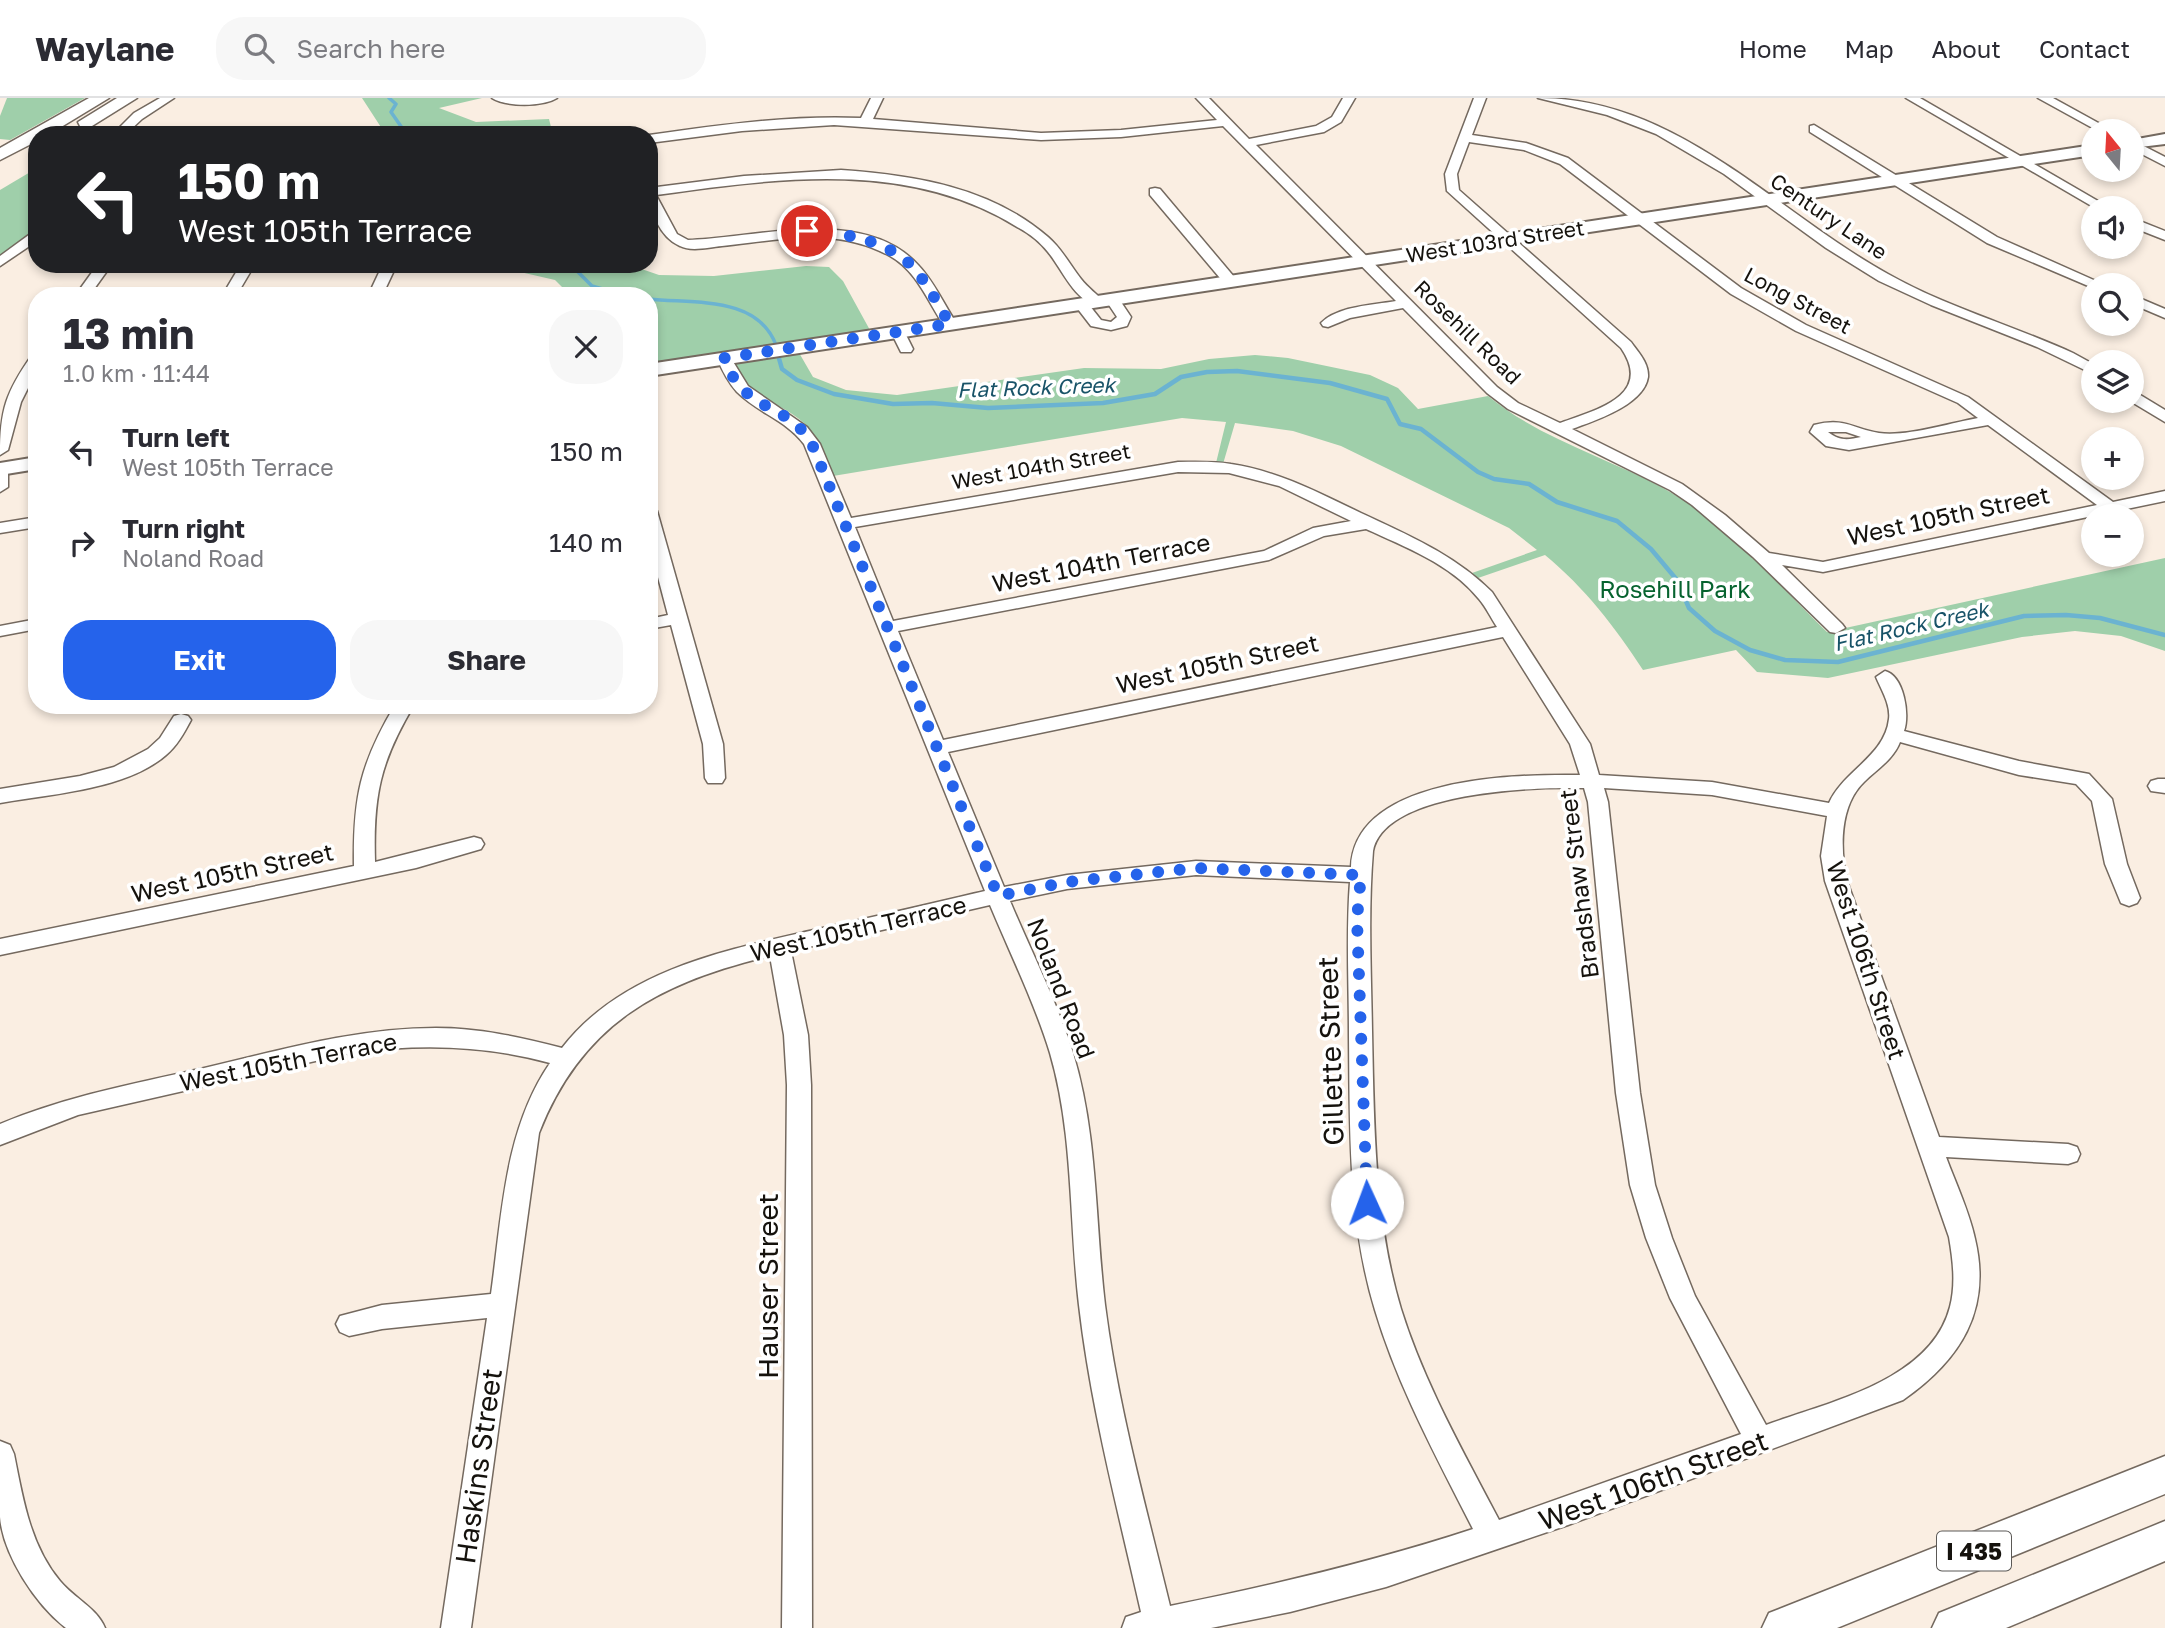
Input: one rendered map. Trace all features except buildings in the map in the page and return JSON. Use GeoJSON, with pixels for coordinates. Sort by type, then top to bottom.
{"type":"FeatureCollection","features":[{"type":"Feature","properties":{"kind":"highway"},"geometry":{"type":"LineString","coordinates":[[51,126],[101,98]]}},
{"type":"Feature","properties":{"kind":"highway"},"geometry":{"type":"LineString","coordinates":[[81,126],[129,98]]}},
{"type":"Feature","properties":{"kind":"highway"},"geometry":{"type":"LineString","coordinates":[[0,155],[28,139]]}},
{"type":"Feature","properties":{"kind":"highway"},"geometry":{"type":"LineString","coordinates":[[0,172],[28,156]]}},
{"type":"Feature","properties":{"kind":"highway","name":"I 435"},"geometry":{"type":"LineString","coordinates":[[1784,1628],[2165,1475]]}},
{"type":"Feature","properties":{"kind":"highway","name":"I 435"},"geometry":{"type":"LineString","coordinates":[[1954,1628],[2165,1541]]}},
{"type":"Feature","properties":{"kind":"main road"},"geometry":{"type":"LineString","coordinates":[[2144,142],[2165,139]]}},
{"type":"Feature","properties":{"kind":"main road","name":"West 103rd Street"},"geometry":{"type":"LineString","coordinates":[[658,369],[2081,151]]}},
{"type":"Feature","properties":{"kind":"main road"},"geometry":{"type":"LineString","coordinates":[[0,469],[28,464]]}},
{"type":"Feature","properties":{"kind":"street"},"geometry":{"type":"LineString","coordinates":[[127,126],[138,116],[168,98]]}},
{"type":"Feature","properties":{"kind":"street"},"geometry":{"type":"LineString","coordinates":[[498,98],[511,101],[551,98]]}},
{"type":"Feature","properties":{"kind":"street"},"geometry":{"type":"LineString","coordinates":[[865,122],[877,98]]}},
{"type":"Feature","properties":{"kind":"street","name":"Rosehill Road"},"geometry":{"type":"LineString","coordinates":[[1202,98],[1492,390],[1513,406],[1687,494],[1721,519],[1836,628]]}},
{"type":"Feature","properties":{"kind":"street"},"geometry":{"type":"LineString","coordinates":[[1247,143],[1320,129],[1337,119],[1349,98]]}},
{"type":"Feature","properties":{"kind":"street"},"geometry":{"type":"LineString","coordinates":[[1480,98],[1450,184],[1457,196],[1626,345],[1640,366],[1638,385],[1632,393],[1614,405],[1558,429]]}},
{"type":"Feature","properties":{"kind":"street","name":"Century Lane"},"geometry":{"type":"LineString","coordinates":[[1544,98],[1609,105],[1676,139],[1856,262],[1886,279],[1954,311],[2052,348],[2081,364]]}},
{"type":"Feature","properties":{"kind":"street"},"geometry":{"type":"LineString","coordinates":[[1564,102],[1593,98]]}},
{"type":"Feature","properties":{"kind":"street"},"geometry":{"type":"LineString","coordinates":[[1912,98],[2083,196]]}},
{"type":"Feature","properties":{"kind":"street"},"geometry":{"type":"LineString","coordinates":[[2044,98],[2084,119]]}},
{"type":"Feature","properties":{"kind":"street"},"geometry":{"type":"LineString","coordinates":[[658,138],[767,124],[865,122],[1049,137],[1130,134],[1226,122]]}},
{"type":"Feature","properties":{"kind":"street"},"geometry":{"type":"LineString","coordinates":[[1814,129],[1992,240],[2081,278]]}},
{"type":"Feature","properties":{"kind":"street","name":"Long Street"},"geometry":{"type":"LineString","coordinates":[[1465,138],[1526,147],[1557,158],[1712,275],[1762,308],[1851,352],[1953,394],[2106,504]]}},
{"type":"Feature","properties":{"kind":"street"},"geometry":{"type":"LineString","coordinates":[[2144,151],[2165,162]]}},
{"type":"Feature","properties":{"kind":"street"},"geometry":{"type":"LineString","coordinates":[[658,191],[810,173],[877,177],[945,190],[1003,212],[1039,235],[1052,248],[1087,296],[1096,302]]}},
{"type":"Feature","properties":{"kind":"street"},"geometry":{"type":"LineString","coordinates":[[1156,192],[1230,281]]}},
{"type":"Feature","properties":{"kind":"street"},"geometry":{"type":"LineString","coordinates":[[658,209],[672,236],[685,244],[807,231],[844,235],[882,247],[908,262],[917,271],[950,324]]}},
{"type":"Feature","properties":{"kind":"street"},"geometry":{"type":"LineString","coordinates":[[2144,227],[2165,236]]}},
{"type":"Feature","properties":{"kind":"street"},"geometry":{"type":"LineString","coordinates":[[0,262],[28,242]]}},
{"type":"Feature","properties":{"kind":"street"},"geometry":{"type":"LineString","coordinates":[[1328,323],[1346,315],[1406,303]]}},
{"type":"Feature","properties":{"kind":"street"},"geometry":{"type":"LineString","coordinates":[[2144,304],[2165,314]]}},
{"type":"Feature","properties":{"kind":"street"},"geometry":{"type":"LineString","coordinates":[[898,332],[906,349]]}},
{"type":"Feature","properties":{"kind":"street","name":"Noland Road"},"geometry":{"type":"LineString","coordinates":[[724,358],[733,381],[743,392],[789,419],[807,435],[1061,1051],[1072,1089],[1099,1352],[1148,1626]]}},
{"type":"Feature","properties":{"kind":"street"},"geometry":{"type":"LineString","coordinates":[[0,450],[10,405],[28,372]]}},
{"type":"Feature","properties":{"kind":"street"},"geometry":{"type":"LineString","coordinates":[[2144,403],[2165,417]]}},
{"type":"Feature","properties":{"kind":"street"},"geometry":{"type":"LineString","coordinates":[[1878,438],[1906,436],[1991,419]]}},
{"type":"Feature","properties":{"kind":"street","name":"West 104th Street"},"geometry":{"type":"LineString","coordinates":[[845,524],[1153,470],[1205,466],[1245,471]]}},
{"type":"Feature","properties":{"kind":"street"},"geometry":{"type":"LineString","coordinates":[[0,469],[0,487]]}},
{"type":"Feature","properties":{"kind":"street","name":"Bradshaw Street"},"geometry":{"type":"LineString","coordinates":[[1245,471],[1285,483],[1324,501],[1433,554],[1468,578],[1486,596],[1574,734],[1598,802],[1627,1087],[1636,1152],[1648,1207],[1671,1273],[1699,1334],[1760,1441]]}},
{"type":"Feature","properties":{"kind":"street","name":"West 105th Street"},"geometry":{"type":"LineString","coordinates":[[2129,504],[2165,496]]}},
{"type":"Feature","properties":{"kind":"street"},"geometry":{"type":"LineString","coordinates":[[1319,532],[1324,501]]}},
{"type":"Feature","properties":{"kind":"street","name":"West 105th Street"},"geometry":{"type":"LineString","coordinates":[[1762,557],[1823,567],[2081,514]]}},
{"type":"Feature","properties":{"kind":"street"},"geometry":{"type":"LineString","coordinates":[[0,528],[28,523]]}},
{"type":"Feature","properties":{"kind":"street","name":"West 104th Terrace"},"geometry":{"type":"LineString","coordinates":[[888,627],[1269,555],[1319,532],[1369,523]]}},
{"type":"Feature","properties":{"kind":"street"},"geometry":{"type":"LineString","coordinates":[[658,546],[713,744],[715,778]]}},
{"type":"Feature","properties":{"kind":"street","name":"West 105th Street"},"geometry":{"type":"LineString","coordinates":[[1799,593],[1823,567]]}},
{"type":"Feature","properties":{"kind":"street"},"geometry":{"type":"LineString","coordinates":[[658,622],[678,618]]}},
{"type":"Feature","properties":{"kind":"street"},"geometry":{"type":"LineString","coordinates":[[0,631],[28,626]]}},
{"type":"Feature","properties":{"kind":"street","name":"West 105th Street"},"geometry":{"type":"LineString","coordinates":[[937,748],[1508,630]]}},
{"type":"Feature","properties":{"kind":"street"},"geometry":{"type":"LineString","coordinates":[[1361,875],[1364,845],[1377,827],[1395,813],[1418,800],[1478,786],[1593,782],[1711,788],[1836,811],[1845,790],[1886,752],[1899,719],[1897,705],[1885,677]]}},
{"type":"Feature","properties":{"kind":"street"},"geometry":{"type":"LineString","coordinates":[[365,871],[365,791],[374,762],[400,714]]}},
{"type":"Feature","properties":{"kind":"street"},"geometry":{"type":"LineString","coordinates":[[0,796],[106,775],[138,764],[168,741],[181,720]]}},
{"type":"Feature","properties":{"kind":"street"},"geometry":{"type":"LineString","coordinates":[[1893,734],[2019,768],[2082,779],[2102,799],[2116,864],[2129,898]]}},
{"type":"Feature","properties":{"kind":"street","name":"West 106th Street"},"geometry":{"type":"LineString","coordinates":[[1148,1626],[1350,1582],[1492,1537],[1893,1391],[1931,1364],[1954,1334],[1967,1290],[1966,1255],[1836,881],[1831,856],[1836,811]]}},
{"type":"Feature","properties":{"kind":"street","name":"West 105th Street"},"geometry":{"type":"LineString","coordinates":[[0,947],[416,861],[474,844]]}},
{"type":"Feature","properties":{"kind":"street","name":"West 105th Terrace"},"geometry":{"type":"LineString","coordinates":[[0,1135],[78,1105],[366,1041],[426,1036],[480,1038],[508,1042],[563,1057],[608,1015],[659,982],[714,961],[1080,880],[1196,868],[1361,875]]}},
{"type":"Feature","properties":{"kind":"street","name":"Gillette Street"},"geometry":{"type":"LineString","coordinates":[[1361,875],[1358,932],[1367,1203],[1373,1254],[1387,1310],[1416,1385],[1492,1537]]}},
{"type":"Feature","properties":{"kind":"street","name":"Hauser Street"},"geometry":{"type":"LineString","coordinates":[[779,945],[796,1035],[799,1085],[797,1628]]}},
{"type":"Feature","properties":{"kind":"street","name":"Haskins Street"},"geometry":{"type":"LineString","coordinates":[[456,1628],[527,1133],[535,1107],[563,1057]]}},
{"type":"Feature","properties":{"kind":"street"},"geometry":{"type":"LineString","coordinates":[[1930,1146],[2068,1154]]}},
{"type":"Feature","properties":{"kind":"street"},"geometry":{"type":"LineString","coordinates":[[349,1324],[382,1317],[501,1305]]}},
{"type":"Feature","properties":{"kind":"street"},"geometry":{"type":"LineString","coordinates":[[0,1454],[11,1512],[22,1549],[41,1583],[65,1611],[90,1628]]}},
{"type":"Feature","properties":{"kind":"green space"},"geometry":{"type":"Polygon","coordinates":[[[7,98],[85,98],[35,126],[28,126],[28,130],[10,140],[0,139],[0,116],[7,98]]]}},
{"type":"Feature","properties":{"kind":"green space"},"geometry":{"type":"Polygon","coordinates":[[[362,98],[482,98],[439,108],[476,122],[549,119],[551,126],[380,126],[362,98]]]}},
{"type":"Feature","properties":{"kind":"green space"},"geometry":{"type":"Polygon","coordinates":[[[28,173],[28,235],[0,258],[0,190],[28,173]]]}},
{"type":"Feature","properties":{"kind":"green space"},"geometry":{"type":"Polygon","coordinates":[[[806,266],[829,267],[843,281],[871,332],[658,365],[658,287],[562,287],[555,280],[524,273],[714,276],[806,266]]]}},
{"type":"Feature","properties":{"kind":"green space","name":"Rosehill Park"},"geometry":{"type":"Polygon","coordinates":[[[798,351],[813,377],[846,390],[897,395],[1084,368],[1161,369],[1209,359],[1255,355],[1288,358],[1370,375],[1398,388],[1418,409],[1488,396],[1529,424],[1685,501],[1749,554],[1827,632],[2124,567],[2144,567],[2144,563],[2165,558],[2165,651],[2121,636],[2075,631],[2022,637],[1828,678],[1757,672],[1736,650],[1643,670],[1598,609],[1545,555],[1478,578],[1472,573],[1537,550],[1509,528],[1341,446],[1293,431],[1235,423],[1223,464],[1216,463],[1226,422],[1182,418],[833,476],[822,448],[804,423],[750,388],[733,366],[736,362],[798,351]]]}},
{"type":"Feature","properties":{"kind":"waterway","name":"Flat Rock Creek"},"geometry":{"type":"LineString","coordinates":[[389,98],[396,104],[391,112],[401,126]]}},
{"type":"Feature","properties":{"kind":"waterway","name":"Flat Rock Creek"},"geometry":{"type":"LineString","coordinates":[[579,273],[596,287]]}},
{"type":"Feature","properties":{"kind":"waterway","name":"Flat Rock Creek"},"geometry":{"type":"LineString","coordinates":[[658,300],[722,305],[739,310],[754,317],[767,329],[776,345]]}},
{"type":"Feature","properties":{"kind":"waterway","name":"Flat Rock Creek"},"geometry":{"type":"LineString","coordinates":[[778,355],[782,369],[797,380],[834,394],[893,404],[932,403],[988,408],[1103,403],[1155,394],[1181,377],[1207,372],[1237,371],[1330,383],[1387,399],[1400,424],[1421,429],[1478,472],[1494,479],[1529,484],[1557,502],[1617,521],[1651,549],[1677,580],[1689,608],[1715,631],[1750,650],[1785,660],[1838,662],[2024,616],[2066,615],[2100,618],[2165,635]]}},
{"type":"Feature","properties":{"kind":"route"},"geometry":{"type":"LineString","coordinates":[[807,231],[821,231],[864,240],[899,256],[917,271],[950,324],[724,358],[733,381],[743,392],[796,424],[812,444],[998,896],[1067,882],[1196,868],[1361,875],[1357,919],[1367,1203]]}}]}
